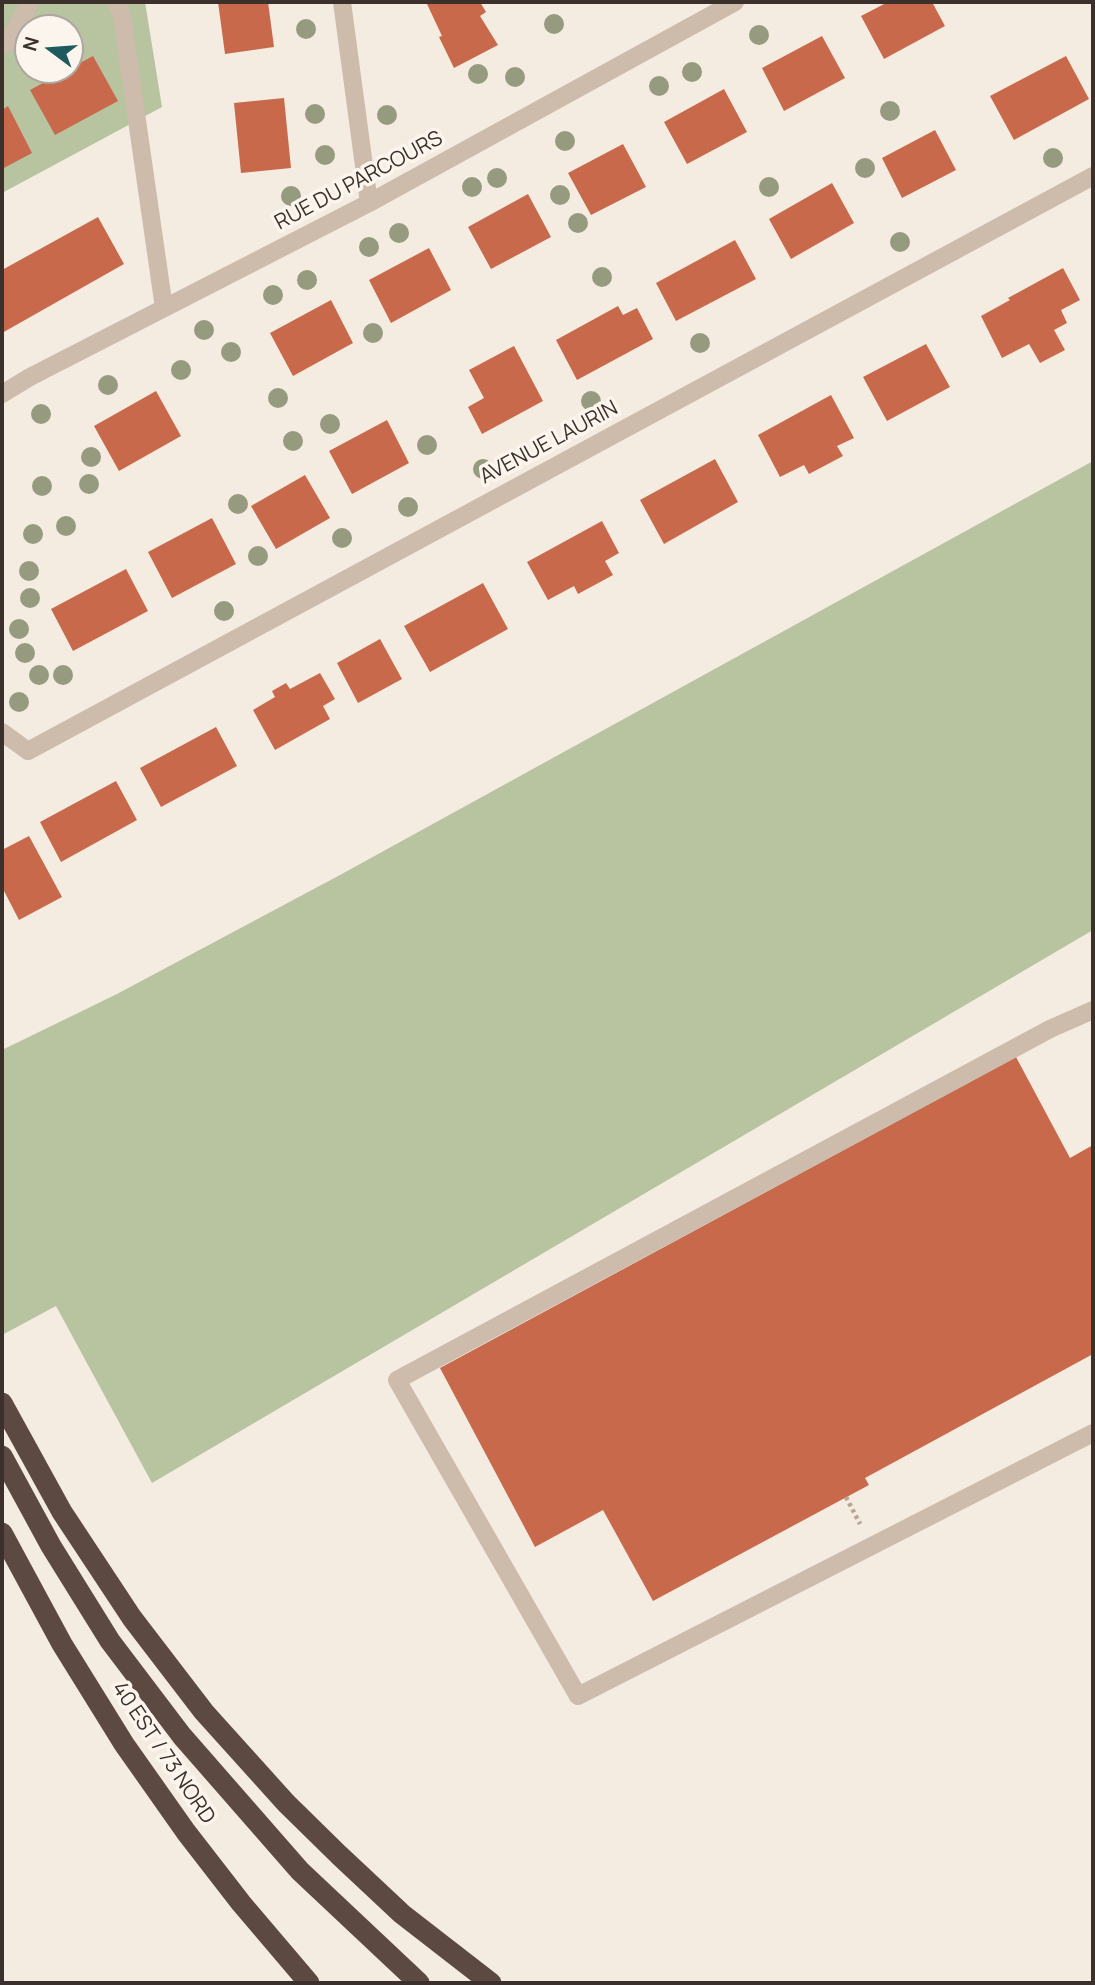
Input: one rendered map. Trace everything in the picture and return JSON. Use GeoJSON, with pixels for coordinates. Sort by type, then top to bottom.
{"type":"FeatureCollection","features":[{"type":"Feature","properties":{"kind":"highway"},"geometry":{"type":"LineString","coordinates":[[2,1403],[62,1512],[132,1618],[204,1712],[286,1803],[339,1855],[402,1914],[491,1983]]}},
{"type":"Feature","properties":{"kind":"highway"},"geometry":{"type":"LineString","coordinates":[[2,1456],[51,1546],[110,1641],[182,1736],[300,1871],[419,1983]]}},
{"type":"Feature","properties":{"kind":"highway","name":"40 EST / 73 NORD"},"geometry":{"type":"LineString","coordinates":[[2,1533],[62,1644],[124,1744],[240,1903],[309,1983]]}},
{"type":"Feature","properties":{"kind":"street"},"geometry":{"type":"LineString","coordinates":[[2,46],[10,40],[30,2]]}},
{"type":"Feature","properties":{"kind":"street"},"geometry":{"type":"LineString","coordinates":[[116,2],[122,16],[164,308]]}},
{"type":"Feature","properties":{"kind":"street"},"geometry":{"type":"LineString","coordinates":[[342,2],[369,203]]}},
{"type":"Feature","properties":{"kind":"street","name":"RUE DU PARCOURS"},"geometry":{"type":"LineString","coordinates":[[2,394],[30,377],[369,203],[735,2]]}},
{"type":"Feature","properties":{"kind":"street","name":"AVENUE LAURIN"},"geometry":{"type":"LineString","coordinates":[[2,732],[28,751],[1093,176]]}},
{"type":"Feature","properties":{"kind":"street"},"geometry":{"type":"LineString","coordinates":[[1093,1010],[1050,1029],[397,1380],[578,1696],[1093,1433]]}},
{"type":"Feature","properties":{"kind":"green space"},"geometry":{"type":"Polygon","coordinates":[[[2,2],[145,2],[162,107],[2,193],[2,2]]]}},
{"type":"Feature","properties":{"kind":"green space"},"geometry":{"type":"Polygon","coordinates":[[[1093,461],[1093,930],[152,1483],[56,1306],[2,1335],[2,1050],[117,994],[340,875],[1093,461]]]}},
{"type":"Feature","properties":{"kind":"building"},"geometry":{"type":"Polygon","coordinates":[[[218,2],[268,2],[274,47],[225,54],[218,2]]]}},
{"type":"Feature","properties":{"kind":"building"},"geometry":{"type":"Polygon","coordinates":[[[480,2],[486,12],[480,16],[498,45],[454,68],[427,4],[480,2]]]}},
{"type":"Feature","properties":{"kind":"building"},"geometry":{"type":"Polygon","coordinates":[[[888,2],[932,2],[945,26],[884,59],[861,16],[888,2]]]}},
{"type":"Feature","properties":{"kind":"building"},"geometry":{"type":"Polygon","coordinates":[[[822,36],[845,78],[784,111],[762,68],[822,36]]]}},
{"type":"Feature","properties":{"kind":"building"},"geometry":{"type":"Polygon","coordinates":[[[93,56],[118,101],[55,135],[30,90],[41,84],[84,84],[84,61],[93,56]]]}},
{"type":"Feature","properties":{"kind":"building"},"geometry":{"type":"Polygon","coordinates":[[[1066,56],[1089,99],[1014,140],[990,96],[1066,56]]]}},
{"type":"Feature","properties":{"kind":"building"},"geometry":{"type":"Polygon","coordinates":[[[724,89],[747,132],[687,164],[664,122],[724,89]]]}},
{"type":"Feature","properties":{"kind":"building"},"geometry":{"type":"Polygon","coordinates":[[[284,98],[291,168],[241,173],[234,103],[284,98]]]}},
{"type":"Feature","properties":{"kind":"building"},"geometry":{"type":"Polygon","coordinates":[[[8,106],[32,153],[2,169],[2,110],[8,106]]]}},
{"type":"Feature","properties":{"kind":"building"},"geometry":{"type":"Polygon","coordinates":[[[935,130],[956,170],[902,198],[882,158],[935,130]]]}},
{"type":"Feature","properties":{"kind":"building"},"geometry":{"type":"Polygon","coordinates":[[[623,144],[646,187],[591,215],[568,173],[623,144]]]}},
{"type":"Feature","properties":{"kind":"building"},"geometry":{"type":"Polygon","coordinates":[[[832,183],[854,223],[791,259],[769,219],[832,183]]]}},
{"type":"Feature","properties":{"kind":"building"},"geometry":{"type":"Polygon","coordinates":[[[528,194],[551,237],[491,269],[468,227],[528,194]]]}},
{"type":"Feature","properties":{"kind":"building"},"geometry":{"type":"Polygon","coordinates":[[[98,217],[124,264],[2,333],[2,270],[98,217]]]}},
{"type":"Feature","properties":{"kind":"building"},"geometry":{"type":"Polygon","coordinates":[[[735,240],[756,279],[676,321],[656,283],[735,240]]]}},
{"type":"Feature","properties":{"kind":"building"},"geometry":{"type":"Polygon","coordinates":[[[429,248],[451,290],[391,323],[369,280],[429,248]]]}},
{"type":"Feature","properties":{"kind":"building"},"geometry":{"type":"Polygon","coordinates":[[[1063,268],[1080,300],[1061,310],[1067,323],[1054,330],[1065,350],[1040,363],[1029,344],[1002,358],[981,316],[1063,268]]]}},
{"type":"Feature","properties":{"kind":"building"},"geometry":{"type":"Polygon","coordinates":[[[331,300],[353,343],[293,376],[270,333],[331,300]]]}},
{"type":"Feature","properties":{"kind":"building"},"geometry":{"type":"Polygon","coordinates":[[[618,306],[623,315],[637,308],[653,339],[577,380],[556,340],[618,306]]]}},
{"type":"Feature","properties":{"kind":"building"},"geometry":{"type":"Polygon","coordinates":[[[926,344],[950,387],[887,421],[863,377],[926,344]]]}},
{"type":"Feature","properties":{"kind":"building"},"geometry":{"type":"Polygon","coordinates":[[[514,346],[543,401],[482,434],[468,407],[484,398],[469,370],[514,346]]]}},
{"type":"Feature","properties":{"kind":"building"},"geometry":{"type":"Polygon","coordinates":[[[156,391],[181,436],[119,471],[94,426],[156,391]]]}},
{"type":"Feature","properties":{"kind":"building"},"geometry":{"type":"Polygon","coordinates":[[[831,395],[854,438],[837,446],[843,456],[809,474],[804,465],[780,477],[758,435],[831,395]]]}},
{"type":"Feature","properties":{"kind":"building"},"geometry":{"type":"Polygon","coordinates":[[[387,420],[409,463],[352,494],[329,451],[387,420]]]}},
{"type":"Feature","properties":{"kind":"building"},"geometry":{"type":"Polygon","coordinates":[[[715,459],[738,502],[664,544],[640,500],[715,459]]]}},
{"type":"Feature","properties":{"kind":"building"},"geometry":{"type":"Polygon","coordinates":[[[305,475],[330,518],[276,549],[251,506],[305,475]]]}},
{"type":"Feature","properties":{"kind":"building"},"geometry":{"type":"Polygon","coordinates":[[[212,518],[236,564],[172,598],[148,552],[212,518]]]}},
{"type":"Feature","properties":{"kind":"building"},"geometry":{"type":"Polygon","coordinates":[[[602,521],[619,553],[605,561],[613,575],[578,594],[574,586],[548,600],[527,562],[602,521]]]}},
{"type":"Feature","properties":{"kind":"building"},"geometry":{"type":"Polygon","coordinates":[[[126,569],[148,611],[73,651],[51,609],[126,569]]]}},
{"type":"Feature","properties":{"kind":"building"},"geometry":{"type":"Polygon","coordinates":[[[483,583],[508,629],[430,672],[404,626],[483,583]]]}},
{"type":"Feature","properties":{"kind":"building"},"geometry":{"type":"Polygon","coordinates":[[[380,639],[402,679],[358,703],[337,663],[380,639]]]}},
{"type":"Feature","properties":{"kind":"building"},"geometry":{"type":"Polygon","coordinates":[[[320,673],[335,699],[323,706],[330,719],[275,750],[253,710],[275,697],[272,691],[286,683],[290,689],[320,673]]]}},
{"type":"Feature","properties":{"kind":"building"},"geometry":{"type":"Polygon","coordinates":[[[216,727],[237,766],[161,807],[140,768],[216,727]]]}},
{"type":"Feature","properties":{"kind":"building"},"geometry":{"type":"Polygon","coordinates":[[[116,781],[137,820],[61,862],[40,822],[116,781]]]}},
{"type":"Feature","properties":{"kind":"building"},"geometry":{"type":"Polygon","coordinates":[[[29,836],[62,897],[19,920],[2,887],[2,850],[29,836]]]}},
{"type":"Feature","properties":{"kind":"building"},"geometry":{"type":"Polygon","coordinates":[[[1016,1057],[1070,1158],[1093,1145],[1093,1354],[865,1478],[869,1485],[653,1601],[603,1510],[535,1547],[440,1368],[1016,1057]]]}}]}
